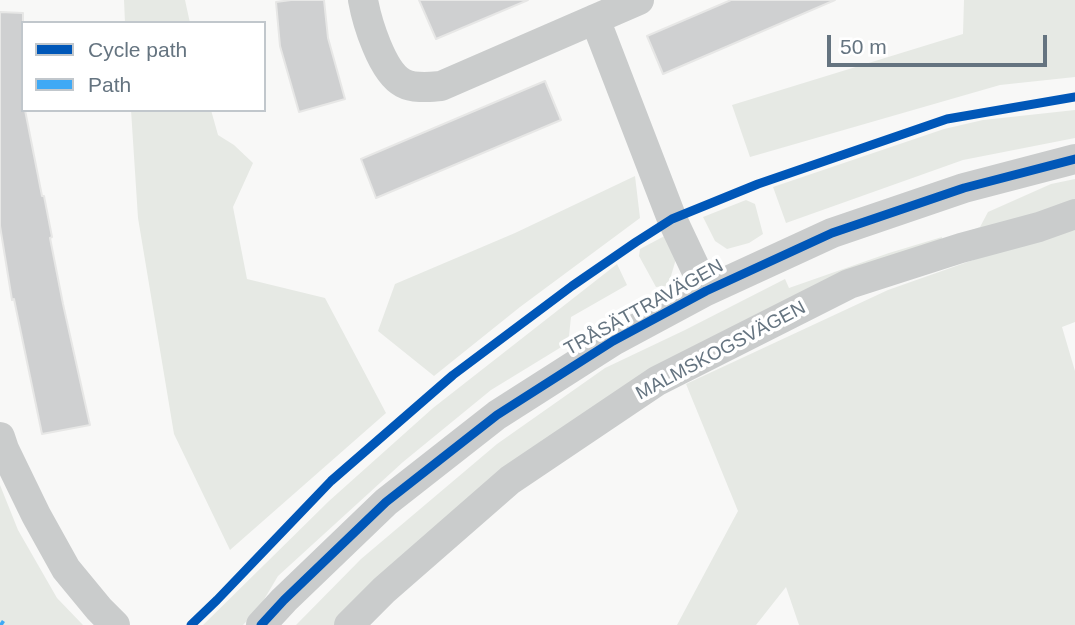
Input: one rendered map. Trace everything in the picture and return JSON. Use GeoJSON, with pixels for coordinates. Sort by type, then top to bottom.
{"type":"FeatureCollection","features":[{"type":"Feature","properties":{"kind":"street"},"geometry":{"type":"LineString","coordinates":[[363,0],[366,20],[391,72],[403,83],[421,87],[441,86],[639,0]]}},
{"type":"Feature","properties":{"kind":"street"},"geometry":{"type":"LineString","coordinates":[[595,19],[672,219],[706,291]]}},
{"type":"Feature","properties":{"kind":"street","name":"TRÅSÄTTRAVÄGEN"},"geometry":{"type":"LineString","coordinates":[[261,625],[386,502],[497,415],[613,341],[706,291],[832,233],[964,188],[1075,159]]}},
{"type":"Feature","properties":{"kind":"street","name":"MALMSKOGSVÄGEN"},"geometry":{"type":"LineString","coordinates":[[349,625],[384,590],[510,480],[657,381],[849,284],[1075,214]]}},
{"type":"Feature","properties":{"kind":"street"},"geometry":{"type":"LineString","coordinates":[[0,437],[36,515],[66,569],[115,625]]}},
{"type":"Feature","properties":{"kind":"shaded area"},"geometry":{"type":"Polygon","coordinates":[[[124,0],[185,0],[190,21],[125,21],[124,0]]]}},
{"type":"Feature","properties":{"kind":"shaded area"},"geometry":{"type":"Polygon","coordinates":[[[964,0],[1075,0],[1075,77],[1000,85],[750,157],[732,105],[963,34],[964,0]]]}},
{"type":"Feature","properties":{"kind":"shaded area"},"geometry":{"type":"Polygon","coordinates":[[[1075,110],[1075,138],[963,160],[786,223],[773,187],[944,129],[983,120],[1075,110]]]}},
{"type":"Feature","properties":{"kind":"shaded area"},"geometry":{"type":"Polygon","coordinates":[[[131,112],[212,112],[218,135],[234,145],[253,163],[233,207],[247,279],[325,298],[386,413],[230,550],[174,434],[138,218],[131,112]]]}},
{"type":"Feature","properties":{"kind":"shaded area"},"geometry":{"type":"Polygon","coordinates":[[[635,176],[640,218],[520,307],[434,376],[378,331],[395,284],[515,233],[635,176]]]}},
{"type":"Feature","properties":{"kind":"shaded area"},"geometry":{"type":"Polygon","coordinates":[[[1075,179],[1075,206],[958,235],[980,227],[988,212],[1051,184],[1075,179]]]}},
{"type":"Feature","properties":{"kind":"shaded area"},"geometry":{"type":"Polygon","coordinates":[[[746,200],[755,204],[763,234],[749,243],[727,249],[715,241],[703,217],[746,200]]]}},
{"type":"Feature","properties":{"kind":"shaded area"},"geometry":{"type":"Polygon","coordinates":[[[1075,224],[1075,322],[1062,327],[1075,371],[1075,625],[799,625],[786,587],[756,625],[677,625],[738,511],[686,384],[888,290],[1075,224]]]}},
{"type":"Feature","properties":{"kind":"shaded area"},"geometry":{"type":"Polygon","coordinates":[[[672,232],[678,252],[666,286],[656,287],[639,256],[640,249],[672,232]]]}},
{"type":"Feature","properties":{"kind":"shaded area"},"geometry":{"type":"Polygon","coordinates":[[[942,237],[941,247],[625,388],[336,625],[296,625],[361,559],[497,444],[605,368],[785,279],[789,288],[942,237]]]}},
{"type":"Feature","properties":{"kind":"shaded area"},"geometry":{"type":"Polygon","coordinates":[[[617,264],[627,285],[571,317],[569,336],[563,346],[491,390],[403,462],[278,576],[259,608],[243,625],[203,625],[329,501],[433,408],[617,264]]]}},
{"type":"Feature","properties":{"kind":"shaded area"},"geometry":{"type":"Polygon","coordinates":[[[0,485],[18,530],[57,598],[83,625],[0,625],[0,485]]]}},
{"type":"Feature","properties":{"kind":"building"},"geometry":{"type":"Polygon","coordinates":[[[324,0],[328,38],[345,99],[299,112],[280,46],[276,2],[324,0]]]}},
{"type":"Feature","properties":{"kind":"building"},"geometry":{"type":"Polygon","coordinates":[[[419,0],[528,0],[436,39],[419,0]]]}},
{"type":"Feature","properties":{"kind":"building"},"geometry":{"type":"Polygon","coordinates":[[[731,0],[835,0],[663,74],[647,36],[731,0]]]}},
{"type":"Feature","properties":{"kind":"building"},"geometry":{"type":"Polygon","coordinates":[[[0,12],[23,13],[21,112],[25,112],[44,196],[63,304],[90,425],[42,434],[14,299],[12,300],[0,226],[0,12]]]}},
{"type":"Feature","properties":{"kind":"building"},"geometry":{"type":"Polygon","coordinates":[[[545,81],[561,120],[376,198],[361,159],[545,81]]]}},
{"type":"Feature","properties":{"kind":"cycle path"},"geometry":{"type":"LineString","coordinates":[[191,625],[331,481],[453,375],[572,286],[672,219],[758,184],[947,119],[1075,97]]}},
{"type":"Feature","properties":{"kind":"cycle path"},"geometry":{"type":"LineString","coordinates":[[261,625],[386,502],[497,415],[613,341],[706,291],[832,233],[964,188],[1075,159]]}}]}
